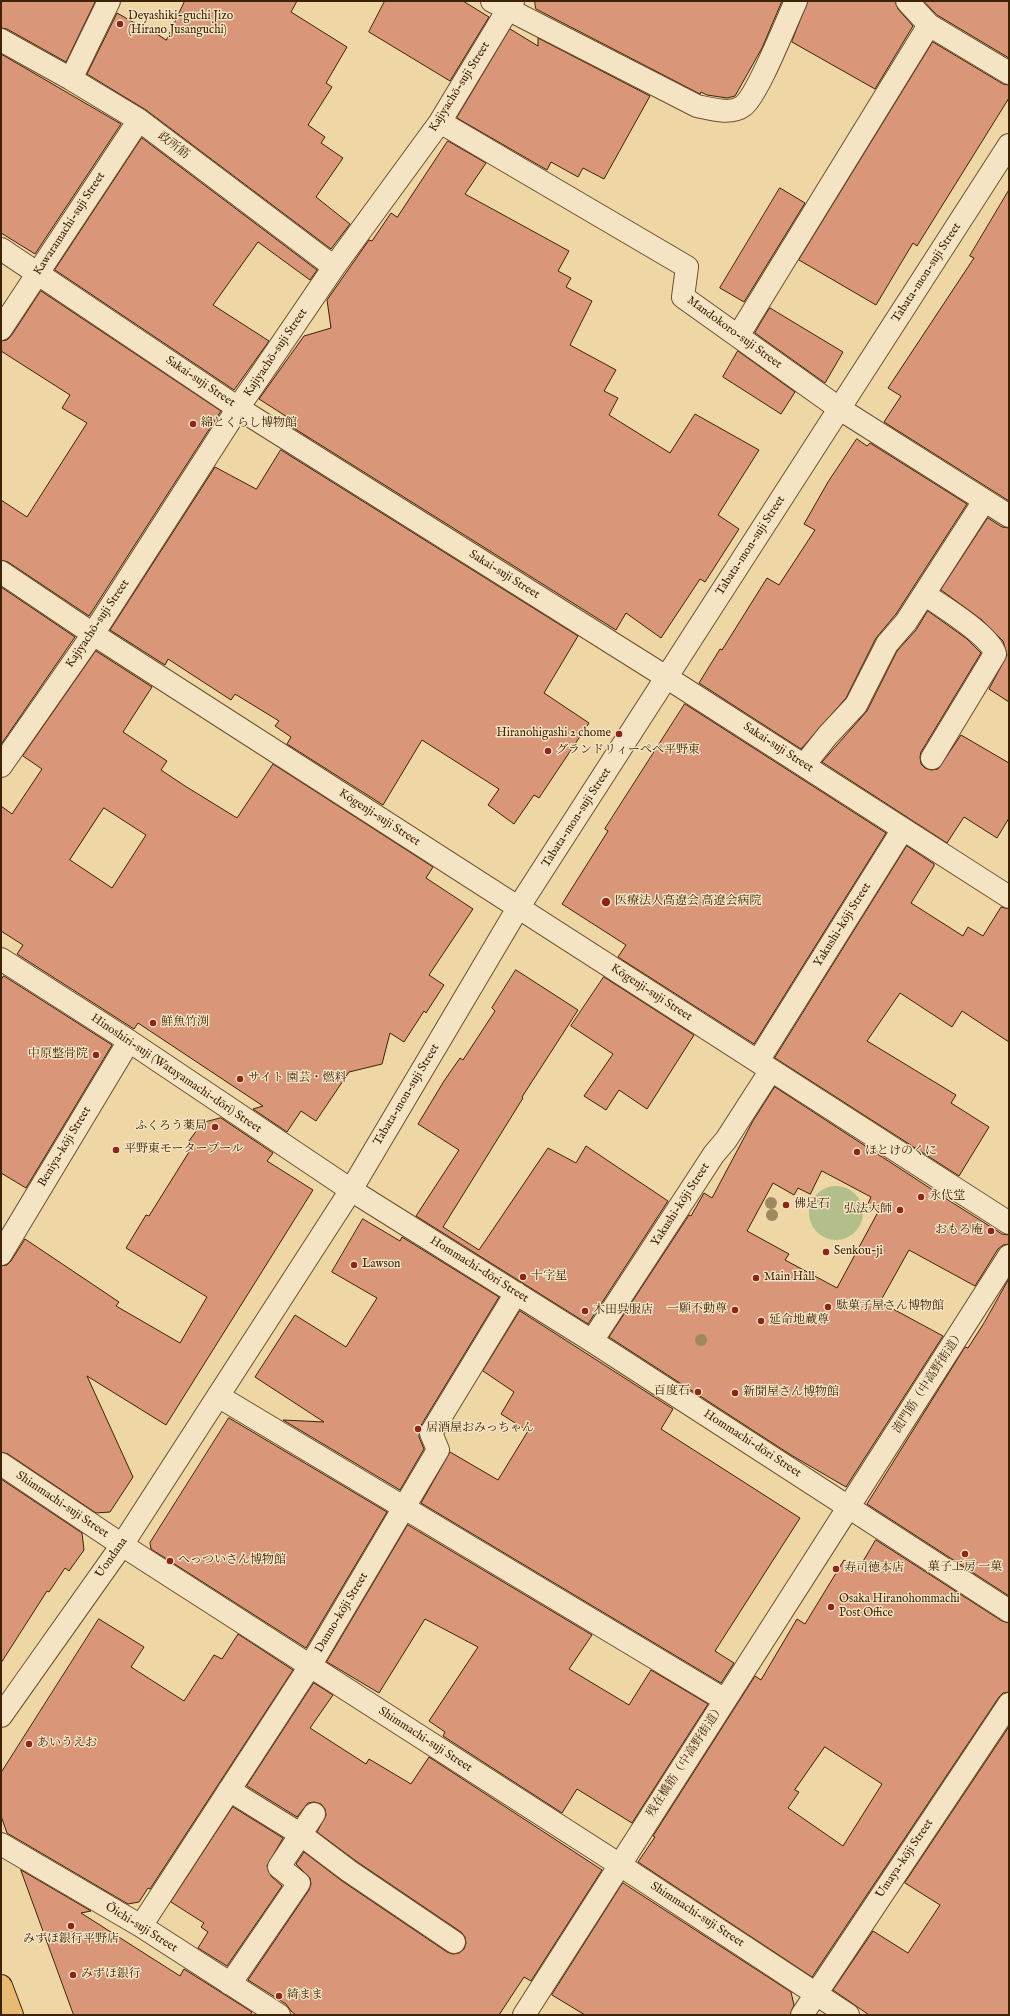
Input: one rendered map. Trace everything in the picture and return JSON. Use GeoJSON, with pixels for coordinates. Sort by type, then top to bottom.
{"type":"FeatureCollection","features":[{"type":"Feature","properties":{"kind":"highway"},"geometry":{"type":"LineString","coordinates":[[1,1986],[12,2015]]}},
{"type":"Feature","properties":{"kind":"street"},"geometry":{"type":"LineString","coordinates":[[71,78],[110,1]]}},
{"type":"Feature","properties":{"kind":"street"},"geometry":{"type":"LineString","coordinates":[[504,4],[697,106],[725,111],[742,106],[755,91],[796,1]]}},
{"type":"Feature","properties":{"kind":"street"},"geometry":{"type":"LineString","coordinates":[[907,1],[929,25],[1009,73]]}},
{"type":"Feature","properties":{"kind":"street","name":"Kajiyachō-suji Street"},"geometry":{"type":"LineString","coordinates":[[1,766],[93,634],[238,408],[334,267],[440,122],[504,4]]}},
{"type":"Feature","properties":{"kind":"street"},"geometry":{"type":"LineString","coordinates":[[738,336],[929,25]]}},
{"type":"Feature","properties":{"kind":"street","name":"政所筋"},"geometry":{"type":"LineString","coordinates":[[1,40],[71,78],[139,120],[334,267]]}},
{"type":"Feature","properties":{"kind":"street","name":"Kawaramachi-suji Street"},"geometry":{"type":"LineString","coordinates":[[1,329],[139,120]]}},
{"type":"Feature","properties":{"kind":"street","name":"Mandokoro-suji Street"},"geometry":{"type":"LineString","coordinates":[[440,122],[687,267],[683,297],[840,409],[1009,516]]}},
{"type":"Feature","properties":{"kind":"street","name":"Tabata-mon-suji Street"},"geometry":{"type":"LineString","coordinates":[[218,1396],[351,1190],[518,908],[1008,150]]}},
{"type":"Feature","properties":{"kind":"street","name":"Sakai-suji Street"},"geometry":{"type":"LineString","coordinates":[[1,249],[238,408],[666,677],[1009,897]]}},
{"type":"Feature","properties":{"kind":"street"},"geometry":{"type":"LineString","coordinates":[[804,765],[828,735],[856,705],[888,644],[906,622],[984,501]]}},
{"type":"Feature","properties":{"kind":"street","name":"Kōgenji-suji Street"},"geometry":{"type":"LineString","coordinates":[[1,572],[93,634],[1009,1223]]}},
{"type":"Feature","properties":{"kind":"street"},"geometry":{"type":"LineString","coordinates":[[924,594],[965,620],[991,646],[995,654],[932,758]]}},
{"type":"Feature","properties":{"kind":"street","name":"Yakushi-kōji Street"},"geometry":{"type":"LineString","coordinates":[[592,1341],[714,1154],[726,1140],[764,1065],[903,829]]}},
{"type":"Feature","properties":{"kind":"street","name":"Hinoshiri-suji (Watayamachi-dōri) Street"},"geometry":{"type":"LineString","coordinates":[[1,959],[129,1041],[351,1190]]}},
{"type":"Feature","properties":{"kind":"street","name":"Beniya-kōji Street"},"geometry":{"type":"LineString","coordinates":[[1,1254],[129,1041]]}},
{"type":"Feature","properties":{"kind":"street","name":"Hommachi-dōri Street"},"geometry":{"type":"LineString","coordinates":[[351,1190],[592,1341],[1009,1611]]}},
{"type":"Feature","properties":{"kind":"street","name":"流門筋（中高野街道）"},"geometry":{"type":"LineString","coordinates":[[849,1507],[1009,1256]]}},
{"type":"Feature","properties":{"kind":"street","name":"Danno-kōji Street"},"geometry":{"type":"LineString","coordinates":[[141,1926],[310,1666],[404,1509],[438,1450],[431,1433],[516,1293]]}},
{"type":"Feature","properties":{"kind":"street"},"geometry":{"type":"LineString","coordinates":[[218,1396],[404,1509],[725,1700]]}},
{"type":"Feature","properties":{"kind":"street","name":"Uondana"},"geometry":{"type":"LineString","coordinates":[[1,1716],[122,1545],[218,1396]]}},
{"type":"Feature","properties":{"kind":"street","name":"Shimmachi-suji Street"},"geometry":{"type":"LineString","coordinates":[[1,1464],[122,1545],[620,1865],[848,2015]]}},
{"type":"Feature","properties":{"kind":"street","name":"残在橋筋（中高野街道）"},"geometry":{"type":"LineString","coordinates":[[524,2015],[849,1507]]}},
{"type":"Feature","properties":{"kind":"street","name":"Umaya-kōji Street"},"geometry":{"type":"LineString","coordinates":[[802,2015],[1009,1704]]}},
{"type":"Feature","properties":{"kind":"street"},"geometry":{"type":"LineString","coordinates":[[229,1790],[300,1834],[349,1872],[454,1942]]}},
{"type":"Feature","properties":{"kind":"street"},"geometry":{"type":"LineString","coordinates":[[230,1984],[299,1883],[279,1867],[314,1814]]}},
{"type":"Feature","properties":{"kind":"street","name":"Ōichi-suji Street"},"geometry":{"type":"LineString","coordinates":[[1,1844],[141,1926],[279,2015]]}},
{"type":"Feature","properties":{"kind":"green space"},"geometry":{"type":"Polygon","coordinates":[[[831,1186],[841,1186],[851,1190],[859,1198],[863,1208],[863,1218],[859,1228],[851,1236],[841,1240],[831,1240],[821,1236],[813,1228],[809,1218],[809,1208],[813,1198],[821,1190],[831,1186]]]}},
{"type":"Feature","properties":{"kind":"building"},"geometry":{"type":"Polygon","coordinates":[[[1,1],[95,2],[66,62],[7,29],[1,28],[1,1]]]}},
{"type":"Feature","properties":{"kind":"building"},"geometry":{"type":"Polygon","coordinates":[[[185,1],[297,1],[291,12],[347,47],[326,83],[332,87],[308,125],[325,137],[321,143],[343,158],[316,197],[350,224],[331,249],[146,110],[87,74],[117,13],[147,30],[148,28],[166,40],[185,1]]]}},
{"type":"Feature","properties":{"kind":"building"},"geometry":{"type":"Polygon","coordinates":[[[385,1],[463,1],[489,17],[450,81],[369,32],[385,1]]]}},
{"type":"Feature","properties":{"kind":"building"},"geometry":{"type":"Polygon","coordinates":[[[535,1],[782,1],[762,48],[735,96],[727,98],[707,95],[701,92],[700,94],[536,9],[535,1]]]}},
{"type":"Feature","properties":{"kind":"building"},"geometry":{"type":"Polygon","coordinates":[[[808,1],[895,1],[898,9],[913,26],[875,89],[792,42],[808,1]]]}},
{"type":"Feature","properties":{"kind":"building"},"geometry":{"type":"Polygon","coordinates":[[[924,1],[1009,1],[1009,58],[937,15],[924,1]]]}},
{"type":"Feature","properties":{"kind":"building"},"geometry":{"type":"Polygon","coordinates":[[[510,29],[538,46],[538,38],[650,96],[604,179],[583,168],[578,177],[551,162],[547,170],[457,118],[510,29]]]}},
{"type":"Feature","properties":{"kind":"building"},"geometry":{"type":"Polygon","coordinates":[[[933,42],[1003,84],[1009,85],[1009,98],[917,246],[913,243],[876,305],[799,260],[933,42]]]}},
{"type":"Feature","properties":{"kind":"building"},"geometry":{"type":"Polygon","coordinates":[[[1,54],[121,124],[35,254],[1,233],[1,54]]]}},
{"type":"Feature","properties":{"kind":"building"},"geometry":{"type":"Polygon","coordinates":[[[142,138],[317,270],[310,280],[258,242],[213,305],[269,341],[234,390],[55,270],[142,138]]]}},
{"type":"Feature","properties":{"kind":"building"},"geometry":{"type":"Polygon","coordinates":[[[448,141],[486,163],[465,194],[569,251],[558,271],[571,278],[566,287],[592,301],[570,345],[616,370],[604,391],[618,398],[609,415],[670,453],[695,414],[759,450],[718,515],[739,529],[705,582],[700,579],[661,638],[626,613],[616,630],[292,427],[295,422],[259,399],[304,336],[331,328],[327,300],[369,240],[372,241],[391,213],[397,217],[448,141]]]}},
{"type":"Feature","properties":{"kind":"building"},"geometry":{"type":"Polygon","coordinates":[[[780,188],[805,203],[744,302],[720,288],[780,188]]]}},
{"type":"Feature","properties":{"kind":"building"},"geometry":{"type":"Polygon","coordinates":[[[1009,190],[1009,501],[884,422],[901,396],[888,388],[974,258],[970,256],[1009,190]]]}},
{"type":"Feature","properties":{"kind":"building"},"geometry":{"type":"Polygon","coordinates":[[[41,291],[221,411],[89,616],[8,562],[1,560],[1,500],[27,517],[87,423],[62,408],[70,395],[1,351],[1,341],[7,340],[11,336],[41,291]]]}},
{"type":"Feature","properties":{"kind":"building"},"geometry":{"type":"Polygon","coordinates":[[[770,308],[843,352],[825,383],[755,333],[770,308]]]}},
{"type":"Feature","properties":{"kind":"building"},"geometry":{"type":"Polygon","coordinates":[[[738,351],[795,392],[781,414],[723,377],[738,351]]]}},
{"type":"Feature","properties":{"kind":"building"},"geometry":{"type":"Polygon","coordinates":[[[857,439],[867,446],[870,443],[967,504],[896,614],[876,638],[846,698],[801,749],[699,683],[720,649],[722,650],[767,578],[779,585],[815,530],[804,524],[828,482],[857,439]]]}},
{"type":"Feature","properties":{"kind":"building"},"geometry":{"type":"Polygon","coordinates":[[[281,450],[578,636],[544,693],[589,723],[539,798],[534,795],[514,824],[488,805],[499,789],[422,740],[383,805],[287,744],[291,737],[275,726],[279,721],[235,694],[231,700],[168,659],[165,665],[110,630],[215,467],[256,489],[281,450]]]}},
{"type":"Feature","properties":{"kind":"building"},"geometry":{"type":"Polygon","coordinates":[[[988,518],[1002,527],[1009,528],[1009,702],[989,689],[1007,655],[1003,641],[982,620],[941,590],[988,518]]]}},
{"type":"Feature","properties":{"kind":"building"},"geometry":{"type":"Polygon","coordinates":[[[1,587],[75,637],[2,743],[1,742],[1,587]]]}},
{"type":"Feature","properties":{"kind":"building"},"geometry":{"type":"Polygon","coordinates":[[[928,611],[967,639],[981,653],[921,752],[921,764],[925,768],[931,770],[938,769],[961,735],[1009,763],[1009,818],[997,838],[964,817],[947,843],[822,762],[867,711],[897,651],[916,630],[928,611]]]}},
{"type":"Feature","properties":{"kind":"building"},"geometry":{"type":"Polygon","coordinates":[[[96,651],[152,687],[123,732],[167,761],[161,770],[185,786],[237,818],[273,764],[433,867],[426,878],[473,909],[429,975],[444,985],[426,1013],[424,1011],[404,1042],[390,1033],[382,1064],[349,1072],[316,1121],[301,1111],[287,1132],[253,1109],[263,1106],[138,1023],[134,1029],[17,954],[23,945],[1,931],[1,806],[12,814],[42,769],[23,756],[96,651]],[[104,808],[70,860],[112,888],[146,835],[104,808]]]}},
{"type":"Feature","properties":{"kind":"building"},"geometry":{"type":"Polygon","coordinates":[[[685,704],[886,833],[754,1044],[618,957],[626,945],[562,904],[608,831],[605,829],[685,704]]]}},
{"type":"Feature","properties":{"kind":"building"},"geometry":{"type":"Polygon","coordinates":[[[907,846],[934,864],[911,903],[963,936],[968,927],[983,936],[1001,907],[1009,909],[1009,1042],[962,1011],[952,1027],[900,993],[867,1041],[956,1095],[951,1103],[989,1127],[959,1176],[775,1058],[907,846]]]}},
{"type":"Feature","properties":{"kind":"building"},"geometry":{"type":"Polygon","coordinates":[[[516,970],[578,1010],[522,1097],[523,1098],[443,1227],[479,1250],[548,1148],[576,1163],[586,1146],[668,1201],[588,1324],[416,1216],[459,1150],[418,1124],[444,1081],[460,1058],[463,1060],[495,1011],[492,1008],[516,970]]]}},
{"type":"Feature","properties":{"kind":"building"},"geometry":{"type":"Polygon","coordinates":[[[4,976],[112,1045],[26,1188],[1,1173],[1,980],[4,976]]]}},
{"type":"Feature","properties":{"kind":"building"},"geometry":{"type":"Polygon","coordinates":[[[604,977],[694,1035],[647,1109],[619,1090],[606,1110],[584,1096],[613,1054],[571,1026],[604,977]]]}},
{"type":"Feature","properties":{"kind":"building","name":"Senkou-ji"},"geometry":{"type":"Polygon","coordinates":[[[775,1087],[945,1198],[1002,1234],[1009,1235],[1009,1244],[1003,1245],[998,1249],[975,1286],[909,1250],[880,1302],[943,1336],[846,1487],[791,1455],[609,1337],[689,1215],[691,1216],[704,1193],[712,1198],[753,1121],[775,1087]],[[822,1171],[810,1194],[798,1188],[794,1195],[773,1183],[747,1231],[789,1254],[785,1260],[837,1288],[878,1212],[867,1206],[871,1197],[822,1171]]]}},
{"type":"Feature","properties":{"kind":"building"},"geometry":{"type":"Polygon","coordinates":[[[221,1118],[273,1153],[267,1161],[313,1190],[166,1425],[87,1376],[133,1477],[110,1512],[96,1513],[8,1454],[1,1452],[1,1266],[7,1265],[11,1261],[25,1239],[119,1302],[116,1306],[180,1343],[207,1297],[126,1248],[146,1215],[149,1216],[194,1144],[189,1141],[202,1123],[221,1118]]]}},
{"type":"Feature","properties":{"kind":"building"},"geometry":{"type":"Polygon","coordinates":[[[363,1219],[400,1241],[402,1237],[499,1297],[420,1427],[419,1437],[424,1449],[400,1490],[283,1420],[324,1422],[255,1377],[295,1315],[346,1347],[377,1298],[332,1272],[363,1219]]]}},
{"type":"Feature","properties":{"kind":"building"},"geometry":{"type":"Polygon","coordinates":[[[1009,1279],[1009,1596],[867,1504],[965,1347],[968,1348],[984,1323],[1009,1279]]]}},
{"type":"Feature","properties":{"kind":"building"},"geometry":{"type":"Polygon","coordinates":[[[520,1311],[673,1409],[661,1429],[800,1518],[715,1651],[734,1663],[721,1683],[421,1503],[450,1452],[498,1480],[528,1431],[501,1414],[514,1392],[483,1371],[520,1311]]]}},
{"type":"Feature","properties":{"kind":"building"},"geometry":{"type":"Polygon","coordinates":[[[229,1418],[387,1512],[306,1648],[151,1549],[150,1543],[229,1418]]]}},
{"type":"Feature","properties":{"kind":"building"},"geometry":{"type":"Polygon","coordinates":[[[1,1479],[82,1533],[84,1550],[69,1571],[65,1568],[49,1592],[47,1591],[1,1663],[1,1479]]]}},
{"type":"Feature","properties":{"kind":"building"},"geometry":{"type":"Polygon","coordinates":[[[408,1525],[592,1635],[569,1669],[629,1705],[651,1670],[708,1704],[632,1823],[577,1789],[562,1813],[443,1736],[445,1732],[429,1721],[478,1647],[425,1619],[379,1693],[327,1662],[408,1525]]]}},
{"type":"Feature","properties":{"kind":"building"},"geometry":{"type":"Polygon","coordinates":[[[876,1540],[1002,1621],[1009,1623],[1009,1692],[1003,1693],[999,1697],[812,1977],[638,1862],[755,1676],[761,1680],[797,1619],[805,1624],[844,1560],[858,1569],[876,1540]],[[825,1747],[795,1790],[799,1792],[788,1808],[843,1846],[882,1784],[825,1747]]]}},
{"type":"Feature","properties":{"kind":"building"},"geometry":{"type":"Polygon","coordinates":[[[99,1619],[144,1647],[131,1667],[184,1701],[214,1655],[222,1659],[238,1634],[293,1670],[150,1889],[148,1888],[139,1902],[128,1904],[7,1833],[1,1816],[1,1773],[99,1619]]]}},
{"type":"Feature","properties":{"kind":"building"},"geometry":{"type":"Polygon","coordinates":[[[314,1683],[333,1695],[310,1728],[366,1764],[369,1759],[411,1784],[429,1757],[602,1870],[531,1981],[524,1977],[499,2015],[296,2015],[286,2004],[248,1980],[309,1890],[311,1884],[310,1878],[296,1864],[304,1852],[342,1881],[447,1952],[453,1954],[459,1953],[464,1949],[466,1943],[465,1937],[461,1932],[356,1861],[317,1832],[326,1815],[325,1809],[321,1804],[314,1802],[308,1803],[297,1817],[247,1786],[314,1683]]]}},
{"type":"Feature","properties":{"kind":"building"},"geometry":{"type":"Polygon","coordinates":[[[1009,1727],[1009,2015],[869,2015],[833,1990],[873,1931],[908,1953],[940,1905],[905,1883],[1009,1727]]]}},
{"type":"Feature","properties":{"kind":"building"},"geometry":{"type":"Polygon","coordinates":[[[233,1807],[283,1838],[267,1866],[271,1876],[282,1886],[227,1966],[198,1948],[208,1932],[201,1927],[204,1923],[171,1902],[233,1807]]]}},
{"type":"Feature","properties":{"kind":"building","name":"みずほ銀行平野店"},"geometry":{"type":"Polygon","coordinates":[[[21,1870],[91,1911],[81,1913],[180,1976],[184,1969],[252,2012],[250,2015],[74,2015],[21,1870]]]}},
{"type":"Feature","properties":{"kind":"building"},"geometry":{"type":"Polygon","coordinates":[[[623,1883],[791,1992],[794,2005],[790,2015],[585,2015],[552,1995],[623,1883]]]}},
{"type":"Feature","properties":{"kind":"place","name":"Deyashiki-guchi Jizo (Hirano Jusanguchi)"},"geometry":{"type":"Point","coordinates":[120,24]}},
{"type":"Feature","properties":{"kind":"place","name":"綿とくらし博物館"},"geometry":{"type":"Point","coordinates":[193,424]}},
{"type":"Feature","properties":{"kind":"place","name":"Hiranohigashi 2 chome"},"geometry":{"type":"Point","coordinates":[619,734]}},
{"type":"Feature","properties":{"kind":"place","name":"グランドリィーぺぺ平野東"},"geometry":{"type":"Point","coordinates":[548,751]}},
{"type":"Feature","properties":{"kind":"place","name":"医療法人高遼会 高遼会病院"},"geometry":{"type":"Point","coordinates":[606,902]}},
{"type":"Feature","properties":{"kind":"place","name":"鮮魚竹渕"},"geometry":{"type":"Point","coordinates":[153,1023]}},
{"type":"Feature","properties":{"kind":"place","name":"中原整骨院"},"geometry":{"type":"Point","coordinates":[96,1055]}},
{"type":"Feature","properties":{"kind":"place","name":"サイト 園芸・燃料"},"geometry":{"type":"Point","coordinates":[240,1079]}},
{"type":"Feature","properties":{"kind":"place","name":"ふくろう薬局"},"geometry":{"type":"Point","coordinates":[215,1127]}},
{"type":"Feature","properties":{"kind":"place","name":"平野東モータープール"},"geometry":{"type":"Point","coordinates":[116,1150]}},
{"type":"Feature","properties":{"kind":"place","name":"ほとけのくに"},"geometry":{"type":"Point","coordinates":[857,1152]}},
{"type":"Feature","properties":{"kind":"place","name":"永代堂"},"geometry":{"type":"Point","coordinates":[921,1197]}},
{"type":"Feature","properties":{"kind":"place","name":"佛足石"},"geometry":{"type":"Point","coordinates":[786,1205]}},
{"type":"Feature","properties":{"kind":"place","name":"弘法大師"},"geometry":{"type":"Point","coordinates":[900,1210]}},
{"type":"Feature","properties":{"kind":"place","name":"おもろ庵"},"geometry":{"type":"Point","coordinates":[991,1231]}},
{"type":"Feature","properties":{"kind":"place","name":"Senkou-ji"},"geometry":{"type":"Point","coordinates":[826,1252]}},
{"type":"Feature","properties":{"kind":"place","name":"Lawson"},"geometry":{"type":"Point","coordinates":[354,1265]}},
{"type":"Feature","properties":{"kind":"place","name":"十字星"},"geometry":{"type":"Point","coordinates":[523,1277]}},
{"type":"Feature","properties":{"kind":"place","name":"Main Hall"},"geometry":{"type":"Point","coordinates":[756,1278]}},
{"type":"Feature","properties":{"kind":"place","name":"駄菓子屋さん博物館"},"geometry":{"type":"Point","coordinates":[828,1307]}},
{"type":"Feature","properties":{"kind":"place","name":"一願不動尊"},"geometry":{"type":"Point","coordinates":[735,1310]}},
{"type":"Feature","properties":{"kind":"place","name":"木田呉服店"},"geometry":{"type":"Point","coordinates":[585,1311]}},
{"type":"Feature","properties":{"kind":"place","name":"延命地蔵尊"},"geometry":{"type":"Point","coordinates":[761,1321]}},
{"type":"Feature","properties":{"kind":"place","name":"百度石"},"geometry":{"type":"Point","coordinates":[698,1392]}},
{"type":"Feature","properties":{"kind":"place","name":"新聞屋さん博物館"},"geometry":{"type":"Point","coordinates":[735,1393]}},
{"type":"Feature","properties":{"kind":"place","name":"居酒屋おみっちゃん"},"geometry":{"type":"Point","coordinates":[418,1429]}},
{"type":"Feature","properties":{"kind":"place","name":"菓子工房 一菓"},"geometry":{"type":"Point","coordinates":[965,1554]}},
{"type":"Feature","properties":{"kind":"place","name":"へっついさん博物館"},"geometry":{"type":"Point","coordinates":[170,1561]}},
{"type":"Feature","properties":{"kind":"place","name":"寿司徳本店"},"geometry":{"type":"Point","coordinates":[836,1569]}},
{"type":"Feature","properties":{"kind":"place","name":"Osaka Hiranohommachi Post Office"},"geometry":{"type":"Point","coordinates":[831,1607]}},
{"type":"Feature","properties":{"kind":"place","name":"あいうえお"},"geometry":{"type":"Point","coordinates":[29,1744]}},
{"type":"Feature","properties":{"kind":"place","name":"みずほ銀行平野店"},"geometry":{"type":"Point","coordinates":[71,1926]}},
{"type":"Feature","properties":{"kind":"place","name":"みずほ銀行"},"geometry":{"type":"Point","coordinates":[73,1975]}},
{"type":"Feature","properties":{"kind":"place","name":"綺まま"},"geometry":{"type":"Point","coordinates":[279,1996]}}]}
